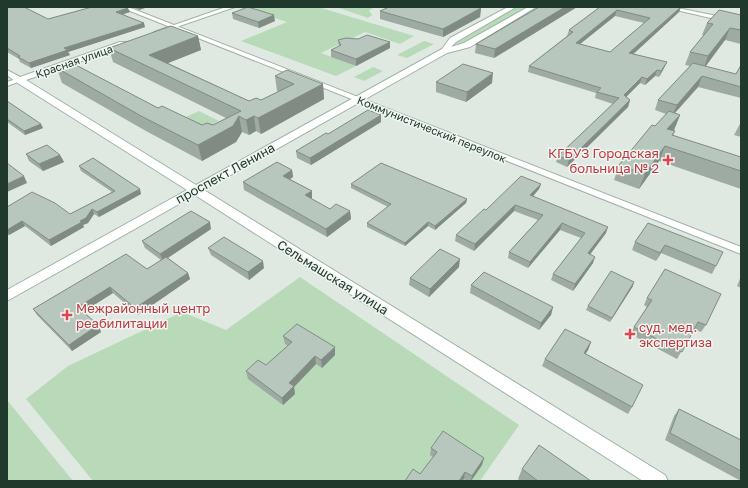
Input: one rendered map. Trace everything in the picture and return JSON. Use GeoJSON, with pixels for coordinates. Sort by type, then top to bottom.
{"type":"FeatureCollection","features":[{"type":"Feature","properties":{"kind":"main road"},"geometry":{"type":"LineString","coordinates":[[149,34],[232,7]]}},
{"type":"Feature","properties":{"kind":"main road","name":"проспект Ленина"},"geometry":{"type":"LineString","coordinates":[[444,51],[452,42],[513,7]]}},
{"type":"Feature","properties":{"kind":"main road","name":"проспект Ленина"},"geometry":{"type":"LineString","coordinates":[[7,296],[444,51],[464,46],[533,7]]}},
{"type":"Feature","properties":{"kind":"main road","name":"Красная улица"},"geometry":{"type":"LineString","coordinates":[[13,82],[134,40]]}},
{"type":"Feature","properties":{"kind":"main road"},"geometry":{"type":"LineString","coordinates":[[452,42],[464,46]]}},
{"type":"Feature","properties":{"kind":"main road","name":"Сельмашская улица"},"geometry":{"type":"LineString","coordinates":[[7,72],[13,82],[195,190],[659,481]]}},
{"type":"Feature","properties":{"kind":"street","name":"Коммунистический переулок"},"geometry":{"type":"LineString","coordinates":[[123,7],[741,251]]}},
{"type":"Feature","properties":{"kind":"street"},"geometry":{"type":"LineString","coordinates":[[666,7],[741,23]]}},
{"type":"Feature","properties":{"kind":"green space"},"geometry":{"type":"Polygon","coordinates":[[[258,7],[318,7],[414,36],[400,44],[365,32],[321,53],[356,66],[336,76],[241,41],[287,22],[251,10],[258,7]]]}},
{"type":"Feature","properties":{"kind":"green space"},"geometry":{"type":"Polygon","coordinates":[[[374,7],[369,11],[372,15],[368,18],[339,8],[374,7]]]}},
{"type":"Feature","properties":{"kind":"green space"},"geometry":{"type":"Polygon","coordinates":[[[517,7],[530,7],[464,45],[455,43],[455,41],[517,7]]]}},
{"type":"Feature","properties":{"kind":"green space"},"geometry":{"type":"Polygon","coordinates":[[[424,41],[434,44],[407,58],[397,55],[424,41]]]}},
{"type":"Feature","properties":{"kind":"green space"},"geometry":{"type":"Polygon","coordinates":[[[373,67],[383,71],[364,81],[354,77],[373,67]]]}},
{"type":"Feature","properties":{"kind":"green space"},"geometry":{"type":"Polygon","coordinates":[[[199,111],[219,121],[206,128],[186,117],[199,111]]]}},
{"type":"Feature","properties":{"kind":"green space"},"geometry":{"type":"Polygon","coordinates":[[[300,277],[519,425],[480,481],[93,481],[26,399],[68,366],[182,312],[226,330],[300,277]]]}},
{"type":"Feature","properties":{"kind":"green space"},"geometry":{"type":"Polygon","coordinates":[[[7,400],[73,481],[7,481],[7,400]]]}},
{"type":"Feature","properties":{"kind":"building"},"geometry":{"type":"Polygon","coordinates":[[[7,7],[24,7],[48,19],[92,7],[125,7],[128,8],[116,12],[144,23],[64,48],[68,50],[29,63],[18,57],[20,56],[7,48],[7,7]]]}},
{"type":"Feature","properties":{"kind":"building"},"geometry":{"type":"Polygon","coordinates":[[[248,7],[274,15],[258,22],[232,13],[248,7]]]}},
{"type":"Feature","properties":{"kind":"building"},"geometry":{"type":"Polygon","coordinates":[[[389,7],[481,8],[443,29],[380,11],[389,7]]]}},
{"type":"Feature","properties":{"kind":"building"},"geometry":{"type":"Polygon","coordinates":[[[539,7],[565,7],[495,49],[476,44],[539,7]]]}},
{"type":"Feature","properties":{"kind":"building"},"geometry":{"type":"Polygon","coordinates":[[[600,7],[681,7],[629,53],[667,62],[661,71],[657,70],[647,79],[642,77],[624,95],[630,100],[569,160],[558,156],[619,98],[597,92],[601,88],[529,66],[573,32],[569,30],[600,7]],[[617,10],[576,43],[610,52],[650,18],[617,10]]]}},
{"type":"Feature","properties":{"kind":"building"},"geometry":{"type":"Polygon","coordinates":[[[719,10],[741,15],[741,30],[730,28],[708,56],[690,52],[713,24],[707,23],[719,10]]]}},
{"type":"Feature","properties":{"kind":"building"},"geometry":{"type":"Polygon","coordinates":[[[171,26],[198,36],[149,55],[249,101],[256,98],[261,100],[294,84],[275,76],[287,70],[323,84],[258,118],[254,116],[246,120],[239,116],[233,126],[198,145],[141,116],[57,68],[72,63],[158,108],[162,106],[202,125],[207,123],[213,125],[241,111],[109,48],[171,26]]]}},
{"type":"Feature","properties":{"kind":"building"},"geometry":{"type":"Polygon","coordinates":[[[367,35],[390,42],[356,59],[331,50],[341,45],[338,40],[346,38],[358,39],[367,35]]]}},
{"type":"Feature","properties":{"kind":"building"},"geometry":{"type":"Polygon","coordinates":[[[693,63],[736,74],[741,65],[741,87],[702,76],[677,105],[658,100],[693,63]]]}},
{"type":"Feature","properties":{"kind":"building"},"geometry":{"type":"Polygon","coordinates":[[[463,64],[493,73],[467,92],[436,82],[463,64]]]}},
{"type":"Feature","properties":{"kind":"building"},"geometry":{"type":"Polygon","coordinates":[[[7,101],[41,124],[24,131],[7,119],[7,101]]]}},
{"type":"Feature","properties":{"kind":"building"},"geometry":{"type":"Polygon","coordinates":[[[368,110],[381,115],[310,158],[296,151],[326,133],[328,134],[368,110]]]}},
{"type":"Feature","properties":{"kind":"building"},"geometry":{"type":"Polygon","coordinates":[[[669,111],[680,115],[667,129],[675,131],[672,135],[741,157],[741,171],[665,146],[645,174],[619,165],[652,125],[655,126],[669,111]]]}},
{"type":"Feature","properties":{"kind":"building"},"geometry":{"type":"Polygon","coordinates":[[[47,145],[60,155],[39,164],[26,154],[47,145]]]}},
{"type":"Feature","properties":{"kind":"building"},"geometry":{"type":"Polygon","coordinates":[[[93,158],[140,189],[97,212],[92,209],[86,218],[80,221],[82,222],[49,240],[22,221],[7,230],[7,207],[32,192],[55,203],[70,214],[115,191],[79,166],[93,158]]]}},
{"type":"Feature","properties":{"kind":"building"},"geometry":{"type":"Polygon","coordinates":[[[277,162],[292,170],[283,176],[312,191],[305,195],[330,209],[336,204],[350,211],[326,229],[243,182],[277,162]]]}},
{"type":"Feature","properties":{"kind":"building"},"geometry":{"type":"Polygon","coordinates":[[[7,163],[24,176],[7,184],[7,163]]]}},
{"type":"Feature","properties":{"kind":"building"},"geometry":{"type":"Polygon","coordinates":[[[381,163],[467,199],[435,226],[428,222],[405,243],[367,223],[391,204],[351,184],[381,163]]]}},
{"type":"Feature","properties":{"kind":"building"},"geometry":{"type":"Polygon","coordinates":[[[521,176],[541,184],[530,195],[608,227],[588,253],[595,257],[575,284],[553,274],[585,233],[562,223],[530,262],[509,252],[543,215],[515,205],[475,244],[456,235],[484,209],[486,210],[521,176]]]}},
{"type":"Feature","properties":{"kind":"building"},"geometry":{"type":"Polygon","coordinates":[[[191,211],[210,222],[160,254],[142,241],[191,211]]]}},
{"type":"Feature","properties":{"kind":"building"},"geometry":{"type":"Polygon","coordinates":[[[648,223],[723,252],[716,266],[665,245],[660,253],[635,242],[648,223]]]}},
{"type":"Feature","properties":{"kind":"building"},"geometry":{"type":"Polygon","coordinates":[[[224,237],[263,261],[248,272],[208,248],[224,237]]]}},
{"type":"Feature","properties":{"kind":"building"},"geometry":{"type":"Polygon","coordinates":[[[440,249],[460,259],[430,289],[410,278],[440,249]]]}},
{"type":"Feature","properties":{"kind":"building"},"geometry":{"type":"Polygon","coordinates":[[[126,254],[147,269],[166,257],[188,273],[135,308],[110,287],[78,307],[98,325],[69,345],[33,309],[126,254]]]}},
{"type":"Feature","properties":{"kind":"building"},"geometry":{"type":"Polygon","coordinates":[[[665,269],[721,294],[706,325],[698,322],[682,352],[634,327],[652,300],[647,298],[665,269]]]}},
{"type":"Feature","properties":{"kind":"building"},"geometry":{"type":"Polygon","coordinates":[[[611,271],[634,282],[612,318],[588,306],[611,271]]]}},
{"type":"Feature","properties":{"kind":"building"},"geometry":{"type":"Polygon","coordinates":[[[484,272],[553,307],[541,323],[471,285],[484,272]]]}},
{"type":"Feature","properties":{"kind":"building"},"geometry":{"type":"Polygon","coordinates":[[[297,324],[335,347],[321,360],[315,356],[289,383],[294,386],[282,398],[246,371],[258,360],[266,365],[292,342],[283,336],[297,324]]]}},
{"type":"Feature","properties":{"kind":"building"},"geometry":{"type":"Polygon","coordinates":[[[565,329],[591,342],[584,353],[643,385],[632,407],[545,359],[565,329]]]}},
{"type":"Feature","properties":{"kind":"building"},"geometry":{"type":"Polygon","coordinates":[[[679,409],[741,440],[741,471],[670,433],[679,409]]]}},
{"type":"Feature","properties":{"kind":"building"},"geometry":{"type":"Polygon","coordinates":[[[443,431],[484,458],[472,476],[465,472],[459,481],[405,481],[413,469],[420,474],[437,452],[431,448],[443,431]]]}},
{"type":"Feature","properties":{"kind":"building"},"geometry":{"type":"Polygon","coordinates":[[[539,445],[591,481],[538,481],[522,469],[539,445]]]}},
{"type":"Feature","properties":{"kind":"place","name":"КГБУЗ Городская больница № 2"},"geometry":{"type":"Point","coordinates":[668,160]}},
{"type":"Feature","properties":{"kind":"place","name":"Межрайонный центр реабилитации"},"geometry":{"type":"Point","coordinates":[67,315]}},
{"type":"Feature","properties":{"kind":"place","name":"суд. мед. экспертиза"},"geometry":{"type":"Point","coordinates":[630,334]}}]}
